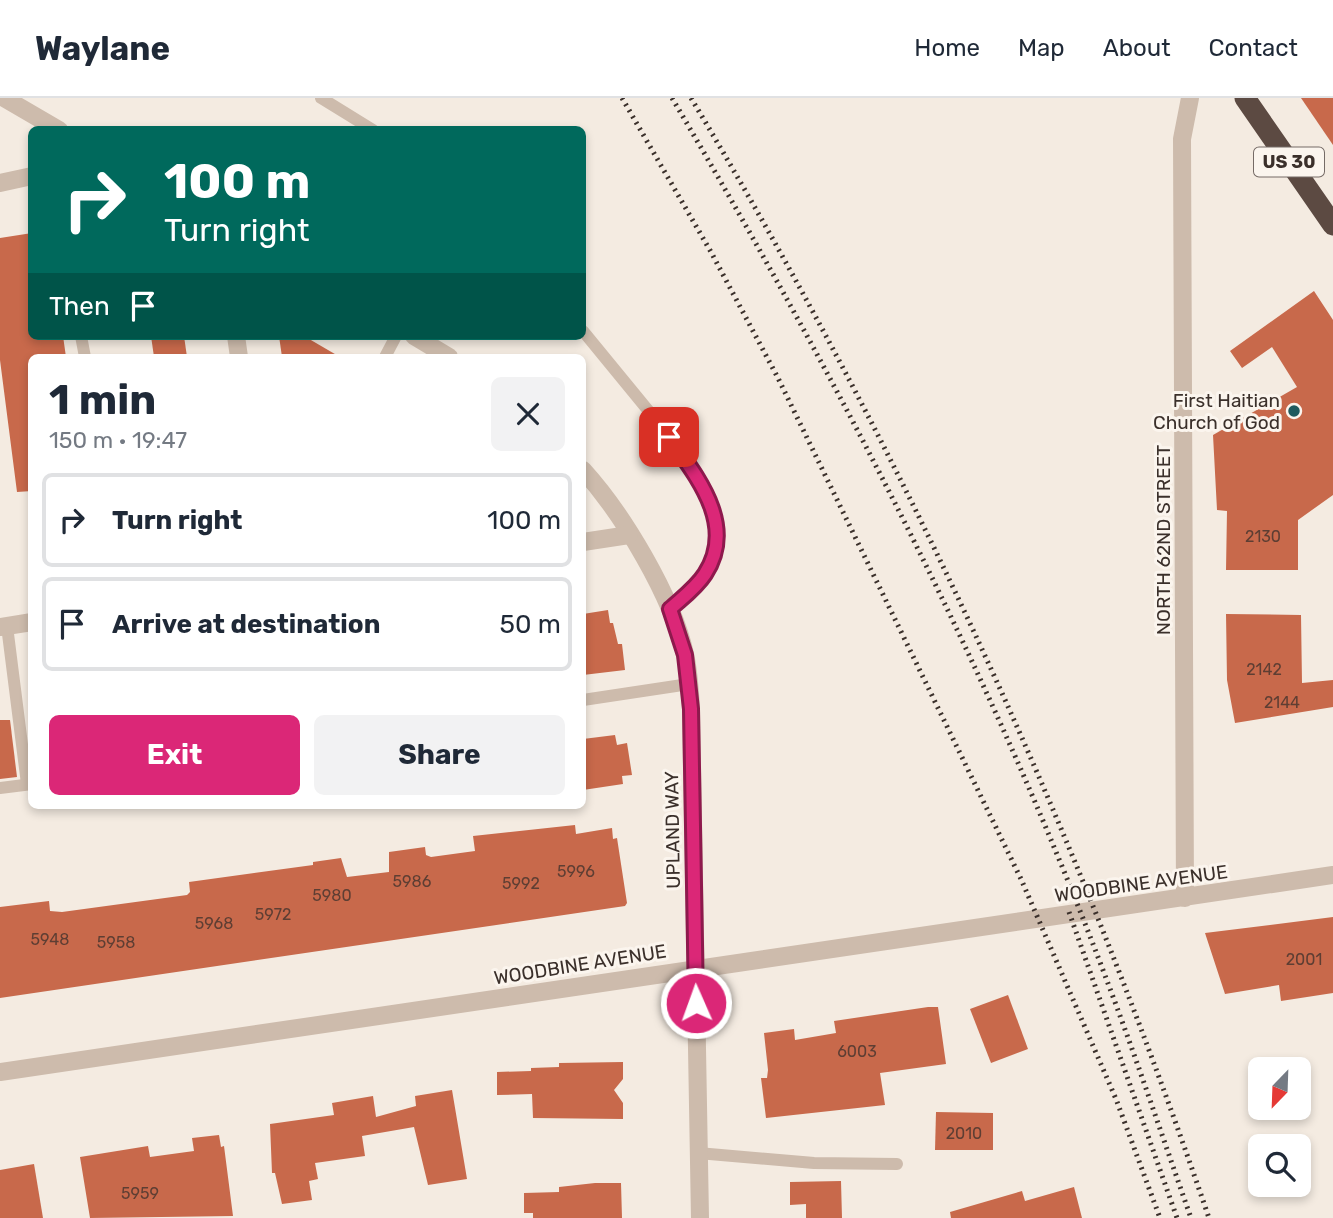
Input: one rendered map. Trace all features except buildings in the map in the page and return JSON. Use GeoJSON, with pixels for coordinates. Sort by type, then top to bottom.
{"type":"FeatureCollection","features":[{"type":"Feature","properties":{"kind":"highway","name":"US 30"},"geometry":{"type":"LineString","coordinates":[[1245,98],[1333,225]]}},
{"type":"Feature","properties":{"kind":"street"},"geometry":{"type":"LineString","coordinates":[[4,98],[52,126]]}},
{"type":"Feature","properties":{"kind":"street","name":"NORTH 62ND STREET"},"geometry":{"type":"LineString","coordinates":[[1185,898],[1182,139],[1190,98]]}},
{"type":"Feature","properties":{"kind":"street"},"geometry":{"type":"LineString","coordinates":[[0,183],[28,177]]}},
{"type":"Feature","properties":{"kind":"street"},"geometry":{"type":"LineString","coordinates":[[421,340],[444,354]]}},
{"type":"Feature","properties":{"kind":"street","name":"UPLAND WAY"},"geometry":{"type":"LineString","coordinates":[[586,474],[629,535],[670,609],[685,655],[689,684],[700,1218]]}},
{"type":"Feature","properties":{"kind":"street"},"geometry":{"type":"LineString","coordinates":[[586,542],[629,535]]}},
{"type":"Feature","properties":{"kind":"street"},"geometry":{"type":"LineString","coordinates":[[4,626],[28,623]]}},
{"type":"Feature","properties":{"kind":"street","name":"WOODBINE AVENUE"},"geometry":{"type":"LineString","coordinates":[[0,1072],[1333,875]]}},
{"type":"Feature","properties":{"kind":"lane"},"geometry":{"type":"LineString","coordinates":[[321,98],[366,126]]}},
{"type":"Feature","properties":{"kind":"lane"},"geometry":{"type":"LineString","coordinates":[[586,335],[656,420],[707,491],[716,519],[716,546],[706,573],[670,609]]}},
{"type":"Feature","properties":{"kind":"lane"},"geometry":{"type":"LineString","coordinates":[[4,626],[28,778]]}},
{"type":"Feature","properties":{"kind":"lane"},"geometry":{"type":"LineString","coordinates":[[586,700],[689,684]]}},
{"type":"Feature","properties":{"kind":"lane"},"geometry":{"type":"LineString","coordinates":[[0,788],[28,784]]}},
{"type":"Feature","properties":{"kind":"lane"},"geometry":{"type":"LineString","coordinates":[[698,1153],[814,1163],[897,1164]]}},
{"type":"Feature","properties":{"kind":"railway"},"geometry":{"type":"LineString","coordinates":[[622,98],[711,252],[778,378],[1021,879],[1116,1099],[1160,1218]]}},
{"type":"Feature","properties":{"kind":"railway"},"geometry":{"type":"LineString","coordinates":[[672,98],[798,319],[916,545],[972,660],[1073,894],[1191,1218]]}},
{"type":"Feature","properties":{"kind":"railway"},"geometry":{"type":"LineString","coordinates":[[691,98],[769,232],[843,368],[980,644],[1101,927],[1209,1218]]}},
{"type":"Feature","properties":{"kind":"railway"},"geometry":{"type":"LineString","coordinates":[[1069,912],[1177,1218]]}},
{"type":"Feature","properties":{"kind":"place","name":"First Haitian Church of God"},"geometry":{"type":"Point","coordinates":[1294,411]}},
{"type":"Feature","properties":{"kind":"route"},"geometry":{"type":"LineString","coordinates":[[669,437],[707,491],[716,519],[716,546],[706,573],[670,609],[685,655],[691,709],[696,1003]]}}]}
